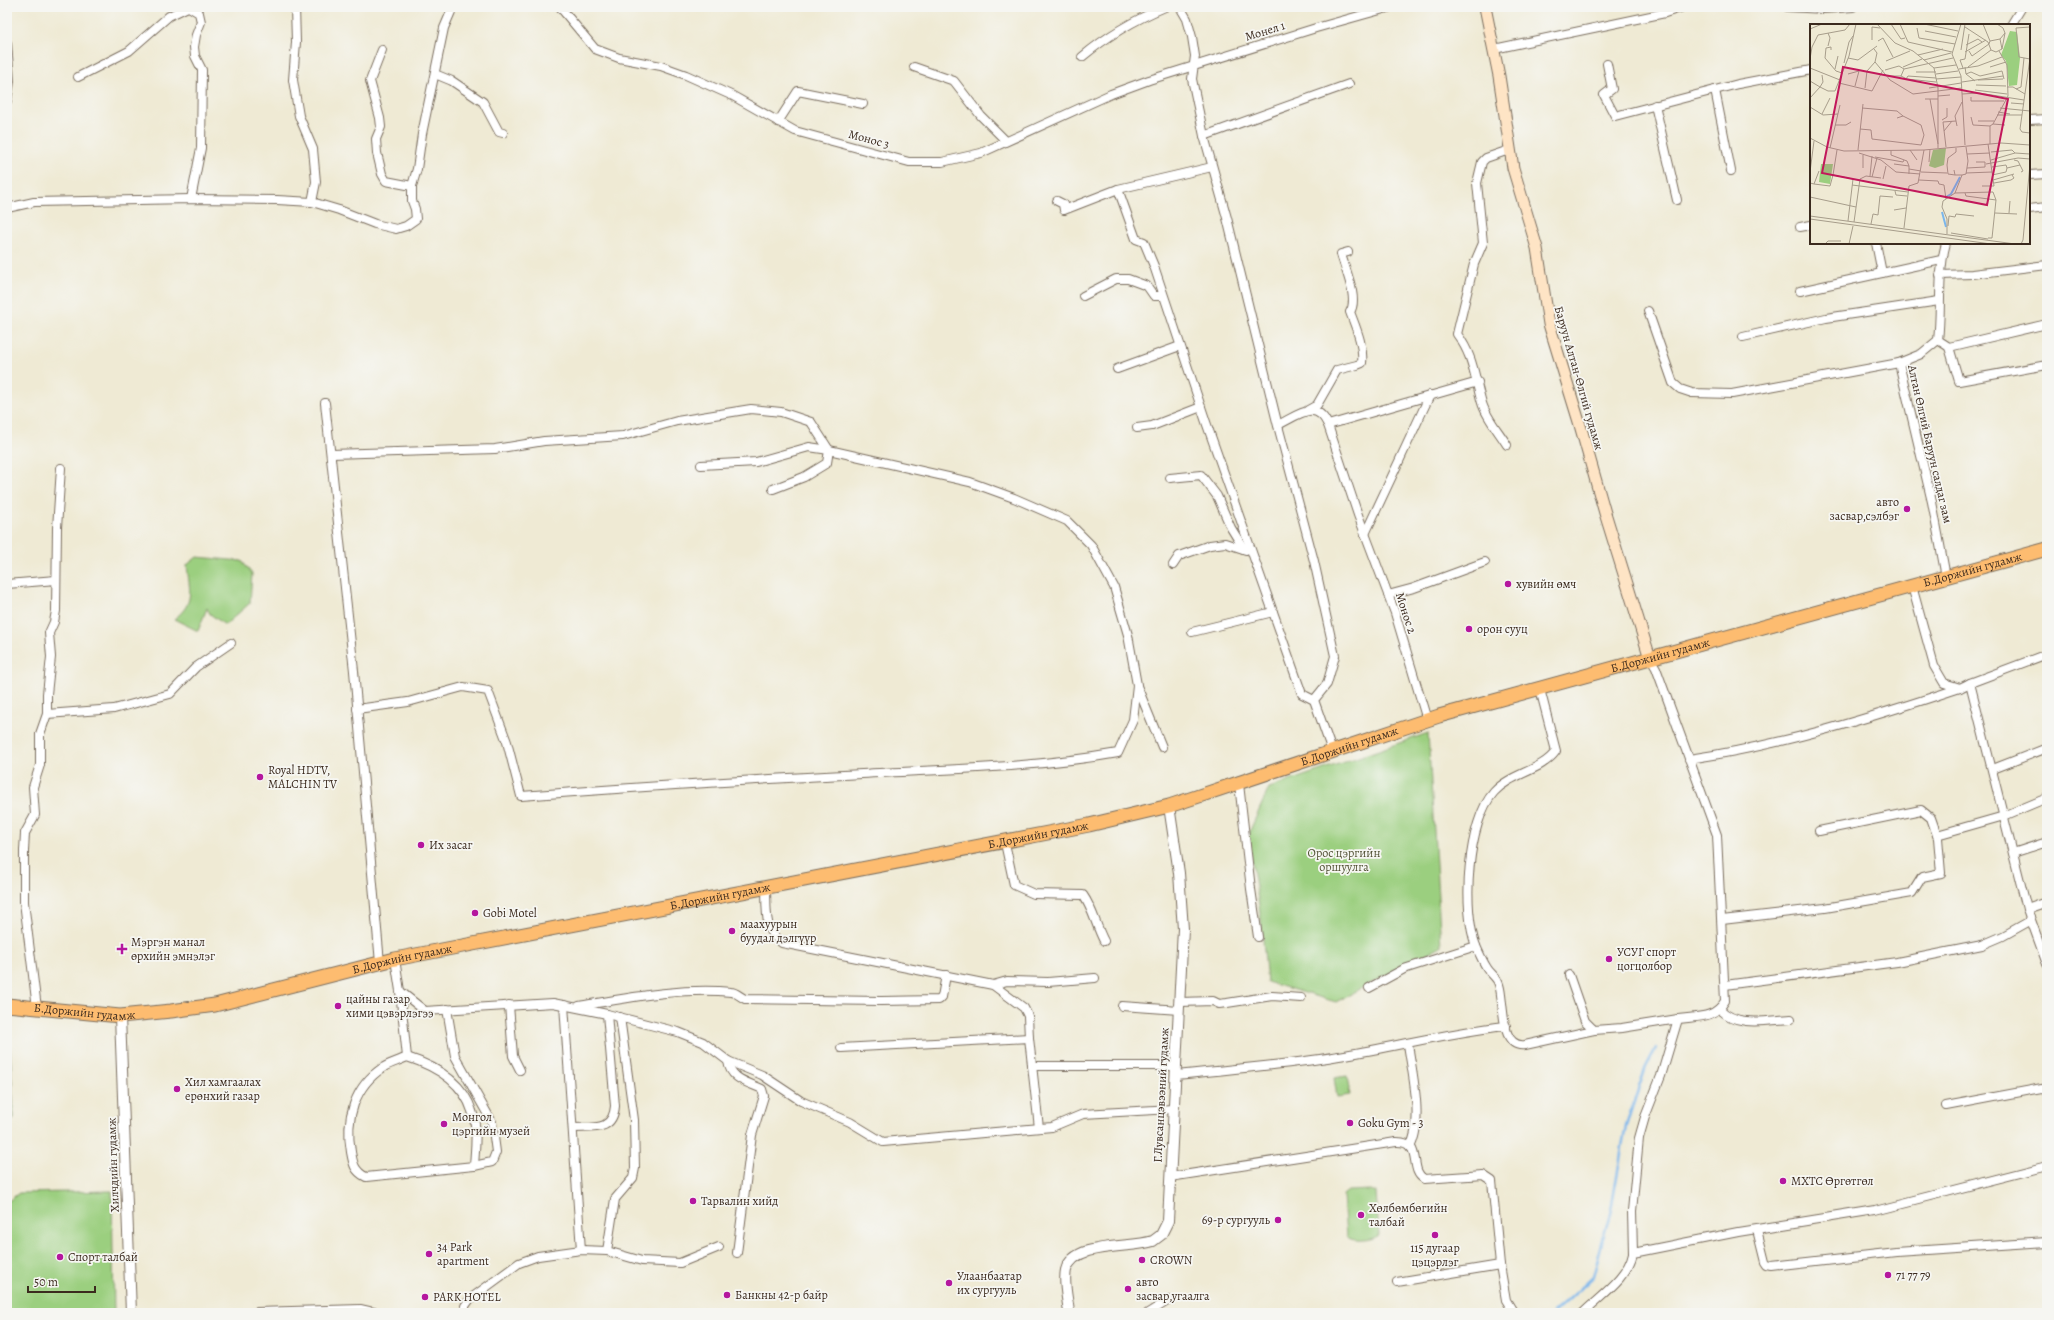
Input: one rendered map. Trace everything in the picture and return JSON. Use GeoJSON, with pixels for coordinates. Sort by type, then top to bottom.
{"type":"FeatureCollection","features":[{"type":"Feature","properties":{"kind":"main road","name":"Баруун Алтан-Өлгий гудамж"},"geometry":{"type":"LineString","coordinates":[[1485,7],[1494,49],[1509,150],[1517,183],[1537,248],[1545,308],[1555,348],[1650,658]]}},
{"type":"Feature","properties":{"kind":"main road","name":"Б.Доржийн гудамж"},"geometry":{"type":"LineString","coordinates":[[7,1005],[120,1016],[215,1005],[395,959],[766,887],[1005,843],[1169,806],[1239,784],[1332,751],[1427,720],[2047,548]]}},
{"type":"Feature","properties":{"kind":"street"},"geometry":{"type":"LineString","coordinates":[[78,76],[129,51],[169,16],[189,7],[199,13],[201,22],[196,35],[194,47],[195,56],[202,70],[201,148],[191,199]]}},
{"type":"Feature","properties":{"kind":"street"},"geometry":{"type":"LineString","coordinates":[[296,7],[296,42],[292,80],[299,116],[313,149],[316,182],[312,202]]}},
{"type":"Feature","properties":{"kind":"street"},"geometry":{"type":"LineString","coordinates":[[7,208],[34,202],[191,199],[277,200],[312,202],[339,210],[376,224],[396,229],[406,226],[416,219],[412,201],[412,186],[417,169],[422,134],[444,28],[453,7]]}},
{"type":"Feature","properties":{"kind":"street","name":"Монос 3"},"geometry":{"type":"LineString","coordinates":[[560,7],[596,49],[619,58],[662,66],[686,75],[733,96],[795,131],[910,162],[942,162],[981,153],[1111,94],[1193,67]]}},
{"type":"Feature","properties":{"kind":"street"},"geometry":{"type":"LineString","coordinates":[[1082,58],[1103,40],[1147,14],[1165,7]]}},
{"type":"Feature","properties":{"kind":"street"},"geometry":{"type":"LineString","coordinates":[[1180,7],[1187,19],[1192,37],[1195,56],[1192,79],[1204,136],[1227,218],[1278,425],[1314,561],[1335,656],[1327,684],[1314,700]]}},
{"type":"Feature","properties":{"kind":"street","name":"Монел 1"},"geometry":{"type":"LineString","coordinates":[[1193,67],[1316,28],[1391,7]]}},
{"type":"Feature","properties":{"kind":"street"},"geometry":{"type":"LineString","coordinates":[[1494,49],[1683,7]]}},
{"type":"Feature","properties":{"kind":"street"},"geometry":{"type":"LineString","coordinates":[[1787,7],[1853,7]]}},
{"type":"Feature","properties":{"kind":"street"},"geometry":{"type":"LineString","coordinates":[[2012,24],[2022,7]]}},
{"type":"Feature","properties":{"kind":"street"},"geometry":{"type":"LineString","coordinates":[[7,43],[7,101]]}},
{"type":"Feature","properties":{"kind":"street"},"geometry":{"type":"LineString","coordinates":[[382,50],[370,81],[381,127],[376,139],[377,154],[382,174],[386,181],[412,186]]}},
{"type":"Feature","properties":{"kind":"street"},"geometry":{"type":"LineString","coordinates":[[1607,64],[1612,89],[1604,95],[1615,116],[1715,90],[1810,70]]}},
{"type":"Feature","properties":{"kind":"street"},"geometry":{"type":"LineString","coordinates":[[914,67],[954,81],[981,116],[1006,141]]}},
{"type":"Feature","properties":{"kind":"street"},"geometry":{"type":"LineString","coordinates":[[435,74],[452,81],[483,102],[499,132],[503,133]]}},
{"type":"Feature","properties":{"kind":"street"},"geometry":{"type":"LineString","coordinates":[[1204,136],[1349,84]]}},
{"type":"Feature","properties":{"kind":"street"},"geometry":{"type":"LineString","coordinates":[[1715,90],[1731,171]]}},
{"type":"Feature","properties":{"kind":"street"},"geometry":{"type":"LineString","coordinates":[[778,122],[798,91],[863,104]]}},
{"type":"Feature","properties":{"kind":"street"},"geometry":{"type":"LineString","coordinates":[[1655,105],[1677,200]]}},
{"type":"Feature","properties":{"kind":"street"},"geometry":{"type":"LineString","coordinates":[[2030,120],[2047,119]]}},
{"type":"Feature","properties":{"kind":"street"},"geometry":{"type":"LineString","coordinates":[[1507,445],[1482,404],[1478,382],[1467,348],[1457,334],[1474,264],[1483,243],[1478,183],[1482,162],[1486,158],[1509,150]]}},
{"type":"Feature","properties":{"kind":"street"},"geometry":{"type":"LineString","coordinates":[[1057,201],[1063,204],[1064,210],[1118,190],[1212,167]]}},
{"type":"Feature","properties":{"kind":"street"},"geometry":{"type":"LineString","coordinates":[[2030,175],[2047,174]]}},
{"type":"Feature","properties":{"kind":"street"},"geometry":{"type":"LineString","coordinates":[[1118,190],[1136,239],[1144,242],[1154,266],[1201,407],[1302,694],[1314,700],[1332,751]]}},
{"type":"Feature","properties":{"kind":"street"},"geometry":{"type":"LineString","coordinates":[[2030,209],[2047,207]]}},
{"type":"Feature","properties":{"kind":"street"},"geometry":{"type":"LineString","coordinates":[[1800,227],[1810,225]]}},
{"type":"Feature","properties":{"kind":"street"},"geometry":{"type":"LineString","coordinates":[[1876,244],[1882,273]]}},
{"type":"Feature","properties":{"kind":"street"},"geometry":{"type":"LineString","coordinates":[[1946,244],[1941,260],[1939,301],[1940,325],[1938,340],[1949,347],[1959,381],[2047,364]]}},
{"type":"Feature","properties":{"kind":"street"},"geometry":{"type":"LineString","coordinates":[[1278,425],[1317,405],[1337,370],[1357,366],[1362,362],[1363,355],[1358,334],[1350,312],[1354,307],[1354,297],[1341,254],[1348,252]]}},
{"type":"Feature","properties":{"kind":"street"},"geometry":{"type":"LineString","coordinates":[[1800,291],[1941,260]]}},
{"type":"Feature","properties":{"kind":"street"},"geometry":{"type":"LineString","coordinates":[[1940,275],[1972,274],[2047,265]]}},
{"type":"Feature","properties":{"kind":"street"},"geometry":{"type":"LineString","coordinates":[[1083,296],[1116,279],[1128,279],[1147,286],[1154,296],[1164,296]]}},
{"type":"Feature","properties":{"kind":"street"},"geometry":{"type":"LineString","coordinates":[[1743,338],[1826,318],[1939,301]]}},
{"type":"Feature","properties":{"kind":"street"},"geometry":{"type":"LineString","coordinates":[[1648,311],[1673,383],[1680,389],[1692,393],[1732,394],[1899,363]]}},
{"type":"Feature","properties":{"kind":"street"},"geometry":{"type":"LineString","coordinates":[[1949,347],[2047,324]]}},
{"type":"Feature","properties":{"kind":"street","name":"Алтан Өлгий Баруун салдаг зам"},"geometry":{"type":"LineString","coordinates":[[1938,340],[1921,354],[1899,363],[1932,502],[1946,577]]}},
{"type":"Feature","properties":{"kind":"street"},"geometry":{"type":"LineString","coordinates":[[1117,369],[1180,346]]}},
{"type":"Feature","properties":{"kind":"street"},"geometry":{"type":"LineString","coordinates":[[1308,410],[1319,412],[1324,415],[1328,425],[1478,382]]}},
{"type":"Feature","properties":{"kind":"street"},"geometry":{"type":"LineString","coordinates":[[1365,534],[1430,395]]}},
{"type":"Feature","properties":{"kind":"street"},"geometry":{"type":"LineString","coordinates":[[325,403],[357,709],[380,963]]}},
{"type":"Feature","properties":{"kind":"street"},"geometry":{"type":"LineString","coordinates":[[1137,428],[1152,426],[1201,407]]}},
{"type":"Feature","properties":{"kind":"street"},"geometry":{"type":"LineString","coordinates":[[331,454],[495,449],[544,441],[623,436],[676,421],[751,409],[781,412],[811,422],[829,450],[827,464],[804,477],[773,489]]}},
{"type":"Feature","properties":{"kind":"street","name":"Монос 2"},"geometry":{"type":"LineString","coordinates":[[1328,425],[1358,515],[1388,595],[1427,720]]}},
{"type":"Feature","properties":{"kind":"street"},"geometry":{"type":"LineString","coordinates":[[701,465],[756,462],[809,447],[829,450],[970,482],[1067,520],[1091,545],[1114,587],[1128,635],[1137,685],[1162,747]]}},
{"type":"Feature","properties":{"kind":"street"},"geometry":{"type":"LineString","coordinates":[[37,1008],[24,902],[24,851],[25,834],[35,816],[33,787],[40,765],[40,734],[47,714],[47,694],[51,657],[50,633],[56,611],[59,480],[61,468]]}},
{"type":"Feature","properties":{"kind":"street"},"geometry":{"type":"LineString","coordinates":[[1170,478],[1201,475],[1217,496],[1231,528],[1244,549]]}},
{"type":"Feature","properties":{"kind":"street"},"geometry":{"type":"LineString","coordinates":[[1173,565],[1179,556],[1210,545],[1225,543],[1252,553]]}},
{"type":"Feature","properties":{"kind":"street"},"geometry":{"type":"LineString","coordinates":[[1388,595],[1414,588],[1485,562]]}},
{"type":"Feature","properties":{"kind":"street"},"geometry":{"type":"LineString","coordinates":[[7,584],[56,580]]}},
{"type":"Feature","properties":{"kind":"street"},"geometry":{"type":"LineString","coordinates":[[1912,586],[1934,666],[1944,683],[1960,688]]}},
{"type":"Feature","properties":{"kind":"street"},"geometry":{"type":"LineString","coordinates":[[1192,632],[1273,612]]}},
{"type":"Feature","properties":{"kind":"street"},"geometry":{"type":"LineString","coordinates":[[47,714],[114,709],[170,694],[196,667],[231,643]]}},
{"type":"Feature","properties":{"kind":"street"},"geometry":{"type":"LineString","coordinates":[[1689,759],[1742,751],[1848,724],[1960,688],[1970,682],[2047,654]]}},
{"type":"Feature","properties":{"kind":"street"},"geometry":{"type":"LineString","coordinates":[[1540,689],[1556,751],[1551,759],[1506,780],[1493,793],[1485,806],[1470,848],[1468,892],[1476,946],[1486,967],[1498,982],[1506,1026],[1511,1041],[1520,1046],[1594,1030],[1622,1028],[1713,1014],[1720,1009],[1725,1001],[1717,835],[1656,668],[1650,658]]}},
{"type":"Feature","properties":{"kind":"street"},"geometry":{"type":"LineString","coordinates":[[1970,682],[2029,913],[2045,952],[2047,964]]}},
{"type":"Feature","properties":{"kind":"street"},"geometry":{"type":"LineString","coordinates":[[357,709],[408,702],[463,687],[488,691],[507,742],[521,796],[722,781],[1019,765],[1081,760],[1118,753],[1133,720],[1137,685]]}},
{"type":"Feature","properties":{"kind":"street"},"geometry":{"type":"LineString","coordinates":[[1993,769],[2047,748]]}},
{"type":"Feature","properties":{"kind":"street"},"geometry":{"type":"LineString","coordinates":[[1239,784],[1258,937]]}},
{"type":"Feature","properties":{"kind":"street"},"geometry":{"type":"LineString","coordinates":[[1937,835],[2004,816],[2047,798]]}},
{"type":"Feature","properties":{"kind":"street","name":"Г.Лувсанцэвээний гудамж"},"geometry":{"type":"LineString","coordinates":[[1069,1313],[1066,1274],[1072,1259],[1084,1252],[1146,1243],[1159,1236],[1165,1230],[1168,1220],[1183,929],[1179,873],[1169,806]]}},
{"type":"Feature","properties":{"kind":"street"},"geometry":{"type":"LineString","coordinates":[[1722,920],[1825,908],[1912,892],[1922,877],[1941,872],[1937,835],[1931,818],[1921,810],[1818,831]]}},
{"type":"Feature","properties":{"kind":"street"},"geometry":{"type":"LineString","coordinates":[[2013,853],[2047,842]]}},
{"type":"Feature","properties":{"kind":"street"},"geometry":{"type":"LineString","coordinates":[[1005,843],[1014,885],[1034,894],[1083,895],[1088,903],[1096,926],[1104,941]]}},
{"type":"Feature","properties":{"kind":"street"},"geometry":{"type":"LineString","coordinates":[[766,887],[769,929],[774,938],[782,943],[993,985],[1007,982],[1048,982],[1095,978]]}},
{"type":"Feature","properties":{"kind":"street"},"geometry":{"type":"LineString","coordinates":[[2029,913],[2047,902]]}},
{"type":"Feature","properties":{"kind":"street"},"geometry":{"type":"LineString","coordinates":[[1725,985],[1896,962],[1982,944],[2003,936],[2022,926],[2028,922],[2029,913]]}},
{"type":"Feature","properties":{"kind":"street"},"geometry":{"type":"LineString","coordinates":[[1369,988],[1404,969],[1476,946]]}},
{"type":"Feature","properties":{"kind":"street"},"geometry":{"type":"LineString","coordinates":[[395,959],[400,991],[406,1058]]}},
{"type":"Feature","properties":{"kind":"street"},"geometry":{"type":"LineString","coordinates":[[573,1007],[647,996],[694,992],[734,992],[744,999],[881,1001],[939,1000],[942,997],[946,975]]}},
{"type":"Feature","properties":{"kind":"street"},"geometry":{"type":"LineString","coordinates":[[1569,975],[1585,1021],[1594,1030]]}},
{"type":"Feature","properties":{"kind":"street"},"geometry":{"type":"LineString","coordinates":[[993,985],[1024,1008],[1028,1016],[1039,1128]]}},
{"type":"Feature","properties":{"kind":"street"},"geometry":{"type":"LineString","coordinates":[[400,991],[422,1010],[539,1003],[564,1005],[620,1017],[678,1032],[703,1042],[728,1061],[762,1075],[800,1101],[857,1126],[880,1141],[1039,1128],[1057,1125],[1084,1114],[1173,1109]]}},
{"type":"Feature","properties":{"kind":"street"},"geometry":{"type":"LineString","coordinates":[[1122,1006],[1179,1006],[1213,1000],[1223,1003],[1272,996],[1301,998]]}},
{"type":"Feature","properties":{"kind":"street"},"geometry":{"type":"LineString","coordinates":[[509,1005],[513,1056],[520,1070]]}},
{"type":"Feature","properties":{"kind":"street"},"geometry":{"type":"LineString","coordinates":[[564,1005],[581,1250]]}},
{"type":"Feature","properties":{"kind":"street"},"geometry":{"type":"LineString","coordinates":[[447,1009],[455,1056],[492,1122],[496,1152],[492,1162],[474,1166],[366,1177],[359,1173],[354,1166],[349,1139],[350,1112],[363,1087],[383,1067],[406,1058],[425,1063],[439,1070],[458,1086],[472,1112],[476,1142],[474,1166]]}},
{"type":"Feature","properties":{"kind":"street"},"geometry":{"type":"LineString","coordinates":[[1720,1009],[1727,1017],[1750,1022],[1791,1018]]}},
{"type":"Feature","properties":{"kind":"street"},"geometry":{"type":"LineString","coordinates":[[572,1128],[601,1126],[608,1124],[614,1117],[615,1106],[607,1014]]}},
{"type":"Feature","properties":{"kind":"street","name":"Хилчдийн гудамж"},"geometry":{"type":"LineString","coordinates":[[120,1016],[131,1313]]}},
{"type":"Feature","properties":{"kind":"street"},"geometry":{"type":"LineString","coordinates":[[607,1251],[615,1199],[633,1178],[635,1168],[634,1120],[620,1017]]}},
{"type":"Feature","properties":{"kind":"street"},"geometry":{"type":"LineString","coordinates":[[1584,1313],[1621,1276],[1633,1253],[1632,1211],[1639,1138],[1645,1117],[1661,1076],[1678,1019]]}},
{"type":"Feature","properties":{"kind":"street"},"geometry":{"type":"LineString","coordinates":[[1032,1066],[1176,1070],[1270,1066],[1344,1056],[1408,1044],[1458,1032],[1506,1026]]}},
{"type":"Feature","properties":{"kind":"street"},"geometry":{"type":"LineString","coordinates":[[841,1048],[1029,1038]]}},
{"type":"Feature","properties":{"kind":"street"},"geometry":{"type":"LineString","coordinates":[[1408,1044],[1416,1118],[1415,1137],[1410,1147]]}},
{"type":"Feature","properties":{"kind":"street"},"geometry":{"type":"LineString","coordinates":[[728,1061],[729,1070],[734,1076],[762,1089],[764,1096],[752,1135],[738,1253]]}},
{"type":"Feature","properties":{"kind":"street"},"geometry":{"type":"LineString","coordinates":[[1946,1106],[2047,1088]]}},
{"type":"Feature","properties":{"kind":"street"},"geometry":{"type":"LineString","coordinates":[[1170,1177],[1402,1142],[1410,1147],[1414,1153],[1418,1173],[1424,1179],[1483,1175],[1490,1180],[1494,1190],[1500,1265],[1506,1300],[1514,1313]]}},
{"type":"Feature","properties":{"kind":"street"},"geometry":{"type":"LineString","coordinates":[[1633,1253],[1875,1210],[2047,1166]]}},
{"type":"Feature","properties":{"kind":"street"},"geometry":{"type":"LineString","coordinates":[[1757,1230],[1765,1262],[1767,1265],[1772,1266],[1896,1252],[2047,1242]]}},
{"type":"Feature","properties":{"kind":"street"},"geometry":{"type":"LineString","coordinates":[[465,1313],[465,1306],[470,1299],[520,1262],[538,1256],[581,1250],[607,1251],[642,1262],[680,1263],[719,1247]]}},
{"type":"Feature","properties":{"kind":"street"},"geometry":{"type":"LineString","coordinates":[[1397,1282],[1500,1265]]}},
{"type":"Feature","properties":{"kind":"street"},"geometry":{"type":"LineString","coordinates":[[1148,1313],[1169,1300]]}},
{"type":"Feature","properties":{"kind":"street"},"geometry":{"type":"LineString","coordinates":[[256,1313],[361,1310],[374,1313]]}},
{"type":"Feature","properties":{"kind":"green space"},"geometry":{"type":"Polygon","coordinates":[[[197,557],[242,561],[252,574],[250,603],[225,625],[210,614],[207,608],[198,631],[174,619],[186,607],[190,595],[187,565],[197,557]]]}},
{"type":"Feature","properties":{"kind":"green space","name":"Орос цэргийн оршуулга"},"geometry":{"type":"Polygon","coordinates":[[[1428,733],[1441,946],[1336,1002],[1267,982],[1261,919],[1248,835],[1269,788],[1428,733]]]}},
{"type":"Feature","properties":{"kind":"green space"},"geometry":{"type":"Polygon","coordinates":[[[7,1049],[10,1050],[14,1118],[8,1127],[7,1049]]]}},
{"type":"Feature","properties":{"kind":"green space"},"geometry":{"type":"Polygon","coordinates":[[[1347,1076],[1350,1095],[1337,1097],[1334,1078],[1347,1076]]]}},
{"type":"Feature","properties":{"kind":"green space","name":"Хөлбөмбөгийн талбай"},"geometry":{"type":"Polygon","coordinates":[[[1371,1190],[1376,1192],[1379,1235],[1367,1240],[1349,1239],[1346,1237],[1343,1195],[1348,1191],[1371,1190]]]}},
{"type":"Feature","properties":{"kind":"green space","name":"Спорт талбай"},"geometry":{"type":"Polygon","coordinates":[[[112,1191],[114,1313],[7,1313],[7,1202],[19,1193],[112,1191]]]}},
{"type":"Feature","properties":{"kind":"waterway"},"geometry":{"type":"LineString","coordinates":[[1554,1313],[1593,1277],[1612,1205],[1626,1125],[1646,1067],[1656,1048]]}},
{"type":"Feature","properties":{"kind":"place","name":"авто засвар,сэлбэг"},"geometry":{"type":"Point","coordinates":[1907,509]}},
{"type":"Feature","properties":{"kind":"place","name":"хувийн өмч"},"geometry":{"type":"Point","coordinates":[1508,584]}},
{"type":"Feature","properties":{"kind":"place","name":"орон сууц"},"geometry":{"type":"Point","coordinates":[1469,629]}},
{"type":"Feature","properties":{"kind":"place","name":"Royal HDTV, MALCHIN TV"},"geometry":{"type":"Point","coordinates":[260,777]}},
{"type":"Feature","properties":{"kind":"place","name":"Их засаг"},"geometry":{"type":"Point","coordinates":[421,845]}},
{"type":"Feature","properties":{"kind":"place","name":"Gobi Motel"},"geometry":{"type":"Point","coordinates":[475,913]}},
{"type":"Feature","properties":{"kind":"place","name":"маахуурын буудал дэлгүүр"},"geometry":{"type":"Point","coordinates":[732,931]}},
{"type":"Feature","properties":{"kind":"place","name":"Мэргэн манал өрхийн эмнэлэг"},"geometry":{"type":"Point","coordinates":[122,949]}},
{"type":"Feature","properties":{"kind":"place","name":"УСУГ спорт цогцолбор"},"geometry":{"type":"Point","coordinates":[1609,959]}},
{"type":"Feature","properties":{"kind":"place","name":"цайны газар хими цэвэрлэгээ"},"geometry":{"type":"Point","coordinates":[338,1006]}},
{"type":"Feature","properties":{"kind":"place","name":"Хил хамгаалах ерөнхий газар"},"geometry":{"type":"Point","coordinates":[177,1089]}},
{"type":"Feature","properties":{"kind":"place","name":"Goku Gym - 3"},"geometry":{"type":"Point","coordinates":[1350,1123]}},
{"type":"Feature","properties":{"kind":"place","name":"Монгол цэргийн музей"},"geometry":{"type":"Point","coordinates":[444,1124]}},
{"type":"Feature","properties":{"kind":"place","name":"МХТС Өргөтгөл"},"geometry":{"type":"Point","coordinates":[1783,1181]}},
{"type":"Feature","properties":{"kind":"place","name":"Тарвалин хийд"},"geometry":{"type":"Point","coordinates":[693,1201]}},
{"type":"Feature","properties":{"kind":"place","name":"Хөлбөмбөгийн талбай"},"geometry":{"type":"Point","coordinates":[1361,1215]}},
{"type":"Feature","properties":{"kind":"place","name":"69-р сургууль"},"geometry":{"type":"Point","coordinates":[1278,1220]}},
{"type":"Feature","properties":{"kind":"place","name":"115 дугаар цэцэрлэг"},"geometry":{"type":"Point","coordinates":[1435,1235]}},
{"type":"Feature","properties":{"kind":"place","name":"34 Park apartment"},"geometry":{"type":"Point","coordinates":[429,1254]}},
{"type":"Feature","properties":{"kind":"place","name":"Спорт талбай"},"geometry":{"type":"Point","coordinates":[60,1257]}},
{"type":"Feature","properties":{"kind":"place","name":"CROWN"},"geometry":{"type":"Point","coordinates":[1142,1260]}},
{"type":"Feature","properties":{"kind":"place","name":"71 77 79"},"geometry":{"type":"Point","coordinates":[1888,1275]}},
{"type":"Feature","properties":{"kind":"place","name":"Улаанбаатар их сургууль"},"geometry":{"type":"Point","coordinates":[949,1283]}},
{"type":"Feature","properties":{"kind":"place","name":"авто засвар,угаалга"},"geometry":{"type":"Point","coordinates":[1128,1289]}},
{"type":"Feature","properties":{"kind":"place","name":"Банкны 42-р байр"},"geometry":{"type":"Point","coordinates":[727,1295]}},
{"type":"Feature","properties":{"kind":"place","name":"PARK HOTEL"},"geometry":{"type":"Point","coordinates":[425,1297]}}]}
